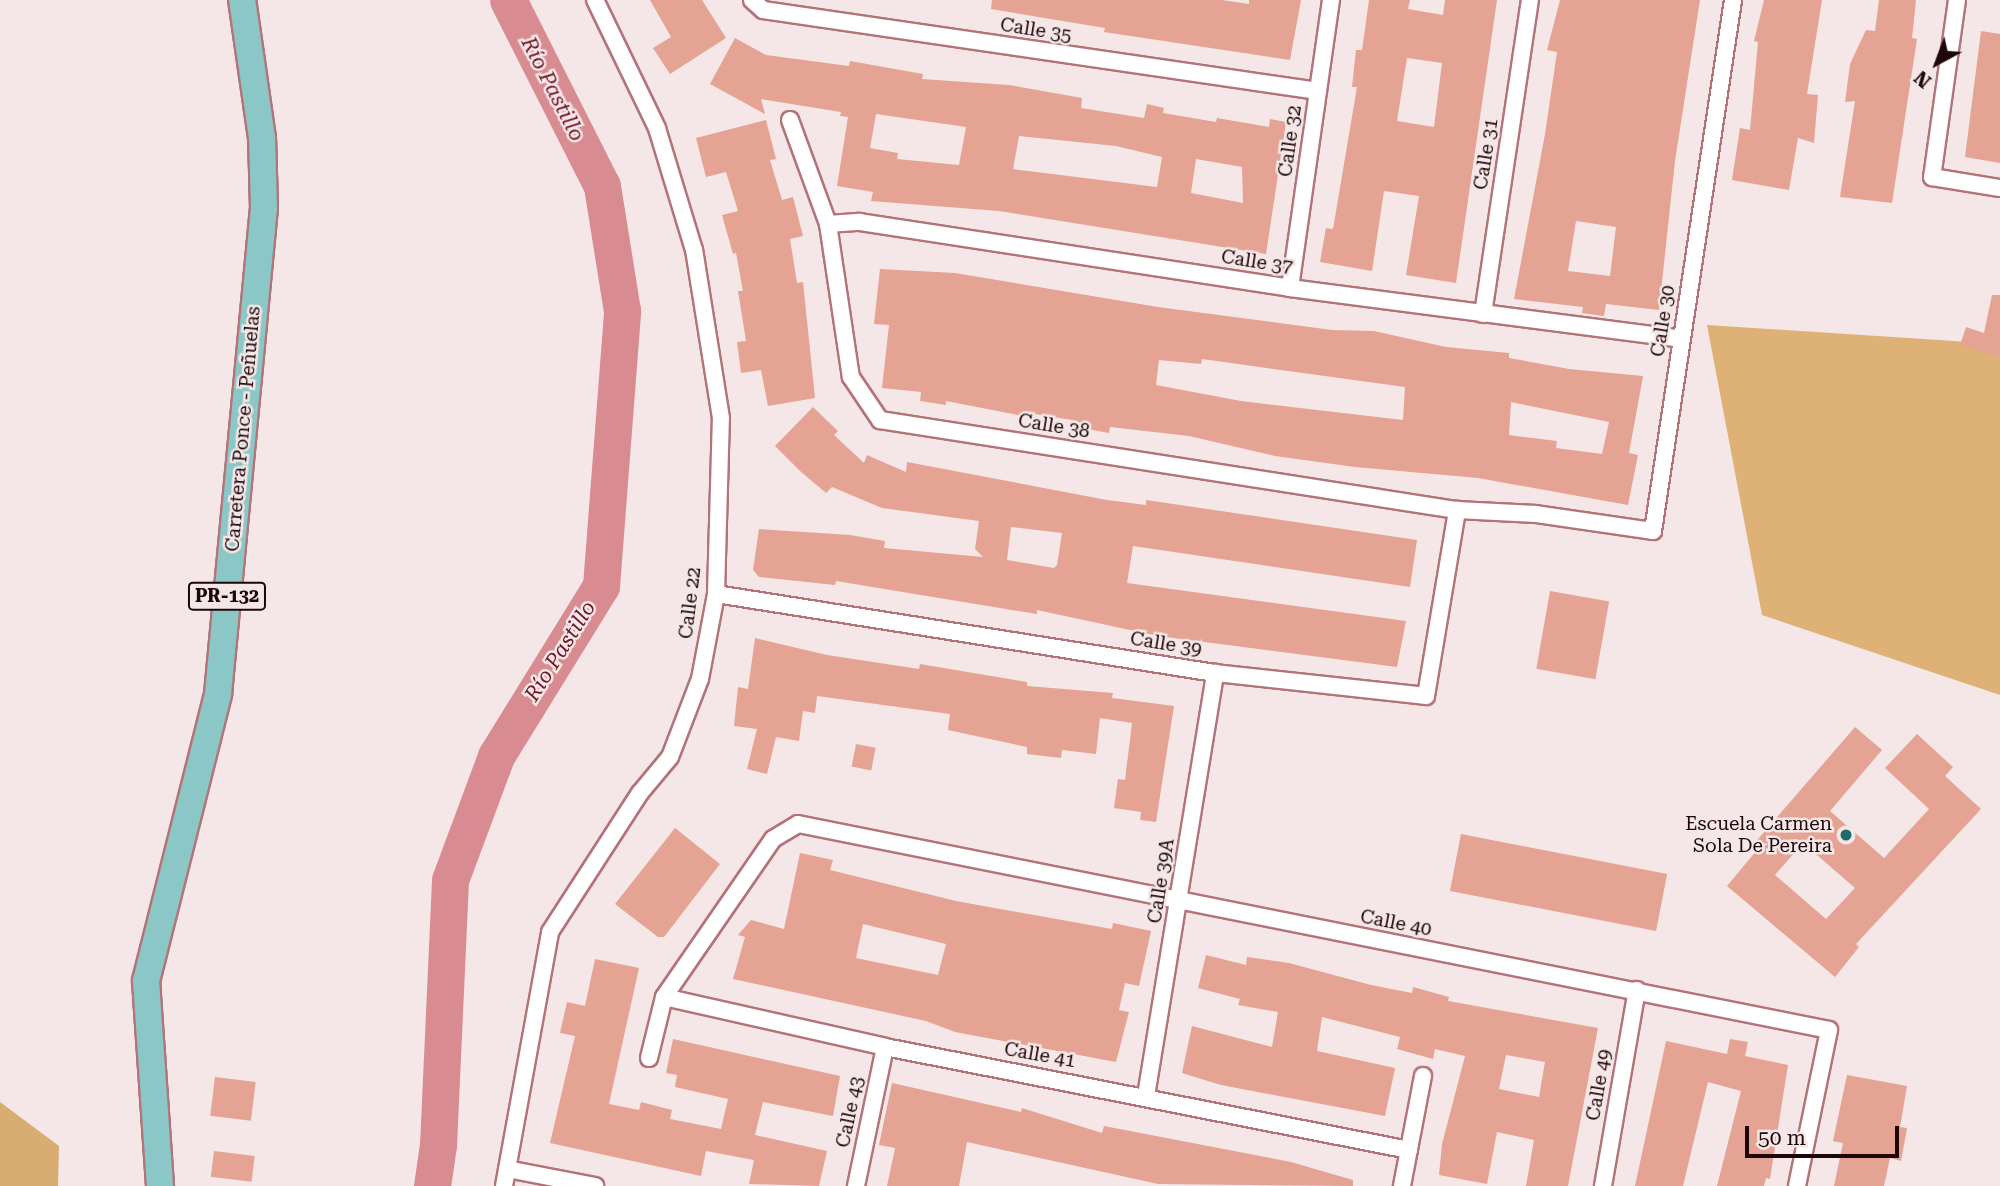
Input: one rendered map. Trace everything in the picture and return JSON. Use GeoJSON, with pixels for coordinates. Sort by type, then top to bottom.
{"type":"FeatureCollection","features":[{"type":"Feature","properties":{"kind":"main road","name":"Carretera Ponce - Peñuelas"},"geometry":{"type":"LineString","coordinates":[[160,1186],[146,981],[218,694],[264,208],[262,138],[242,0]]}},
{"type":"Feature","properties":{"kind":"street","name":"Calle 22"},"geometry":{"type":"LineString","coordinates":[[504,1186],[550,932],[640,793],[670,757],[701,679],[716,594],[721,418],[694,250],[657,128],[595,0]]}},
{"type":"Feature","properties":{"kind":"street","name":"Calle 35"},"geometry":{"type":"LineString","coordinates":[[752,0],[763,10],[1318,91]]}},
{"type":"Feature","properties":{"kind":"street","name":"Calle 32"},"geometry":{"type":"LineString","coordinates":[[1290,288],[1331,0]]}},
{"type":"Feature","properties":{"kind":"street","name":"Calle 31"},"geometry":{"type":"LineString","coordinates":[[1483,314],[1530,0]]}},
{"type":"Feature","properties":{"kind":"street","name":"Calle 30"},"geometry":{"type":"LineString","coordinates":[[1535,514],[1653,531],[1733,0]]}},
{"type":"Feature","properties":{"kind":"street"},"geometry":{"type":"LineString","coordinates":[[1957,0],[1932,177],[2000,188]]}},
{"type":"Feature","properties":{"kind":"street","name":"Calle 38"},"geometry":{"type":"LineString","coordinates":[[790,120],[828,223],[851,377],[880,420],[1457,510],[1535,514]]}},
{"type":"Feature","properties":{"kind":"street","name":"Calle 37"},"geometry":{"type":"LineString","coordinates":[[828,223],[860,222],[1290,288],[1681,339]]}},
{"type":"Feature","properties":{"kind":"street","name":"Calle 39"},"geometry":{"type":"LineString","coordinates":[[716,594],[1215,673],[1426,695],[1457,510]]}},
{"type":"Feature","properties":{"kind":"street","name":"Calle 39A"},"geometry":{"type":"LineString","coordinates":[[1146,1096],[1180,903],[1215,673]]}},
{"type":"Feature","properties":{"kind":"street","name":"Calle 40"},"geometry":{"type":"LineString","coordinates":[[664,998],[773,839],[798,824],[1180,903],[1637,990],[1829,1030],[1797,1186]]}},
{"type":"Feature","properties":{"kind":"street","name":"Calle 49"},"geometry":{"type":"LineString","coordinates":[[1603,1186],[1637,990]]}},
{"type":"Feature","properties":{"kind":"street"},"geometry":{"type":"LineString","coordinates":[[649,1058],[664,998]]}},
{"type":"Feature","properties":{"kind":"street","name":"Calle 41"},"geometry":{"type":"LineString","coordinates":[[664,998],[885,1047],[1146,1096],[1409,1150]]}},
{"type":"Feature","properties":{"kind":"street","name":"Calle 43"},"geometry":{"type":"LineString","coordinates":[[856,1186],[885,1047]]}},
{"type":"Feature","properties":{"kind":"street"},"geometry":{"type":"LineString","coordinates":[[1402,1186],[1423,1076]]}},
{"type":"Feature","properties":{"kind":"street"},"geometry":{"type":"LineString","coordinates":[[507,1169],[595,1186]]}},
{"type":"Feature","properties":{"kind":"shaded area"},"geometry":{"type":"Polygon","coordinates":[[[1707,325],[2000,344],[2000,695],[1762,615],[1707,325]]]}},
{"type":"Feature","properties":{"kind":"shaded area"},"geometry":{"type":"Polygon","coordinates":[[[0,1102],[59,1146],[58,1186],[0,1186],[0,1102]]]}},
{"type":"Feature","properties":{"kind":"building"},"geometry":{"type":"Polygon","coordinates":[[[650,0],[702,0],[726,38],[670,74],[653,48],[671,37],[650,0]]]}},
{"type":"Feature","properties":{"kind":"building"},"geometry":{"type":"Polygon","coordinates":[[[992,0],[1222,0],[1249,4],[1249,0],[1301,0],[1290,60],[1104,32],[1105,28],[991,9],[992,0]]]}},
{"type":"Feature","properties":{"kind":"building"},"geometry":{"type":"Polygon","coordinates":[[[1369,0],[1410,0],[1408,9],[1443,15],[1445,0],[1497,0],[1456,283],[1406,275],[1419,196],[1384,191],[1372,271],[1320,262],[1326,228],[1333,229],[1357,87],[1352,87],[1356,50],[1362,50],[1369,0]],[[1407,58],[1397,121],[1434,127],[1442,63],[1407,58]]]}},
{"type":"Feature","properties":{"kind":"building"},"geometry":{"type":"Polygon","coordinates":[[[1560,0],[1700,0],[1675,161],[1659,310],[1606,304],[1604,316],[1582,313],[1583,307],[1514,299],[1545,134],[1557,52],[1547,50],[1560,0]],[[1576,221],[1568,271],[1610,276],[1616,227],[1576,221]]]}},
{"type":"Feature","properties":{"kind":"building"},"geometry":{"type":"Polygon","coordinates":[[[1764,0],[1822,0],[1807,94],[1818,95],[1814,143],[1798,138],[1789,190],[1732,180],[1740,128],[1750,130],[1758,42],[1754,41],[1764,0]]]}},
{"type":"Feature","properties":{"kind":"building"},"geometry":{"type":"Polygon","coordinates":[[[1879,0],[1916,0],[1912,38],[1917,39],[1892,203],[1840,197],[1855,101],[1845,102],[1850,64],[1866,30],[1875,31],[1879,0]]]}},
{"type":"Feature","properties":{"kind":"building"},"geometry":{"type":"Polygon","coordinates":[[[1981,31],[2000,34],[2000,163],[1965,157],[1981,31]]]}},
{"type":"Feature","properties":{"kind":"building"},"geometry":{"type":"Polygon","coordinates":[[[735,38],[766,55],[849,66],[850,61],[923,74],[922,79],[1009,85],[1082,98],[1081,108],[1144,118],[1147,104],[1164,108],[1163,113],[1216,122],[1217,118],[1269,127],[1270,119],[1286,122],[1266,254],[999,211],[871,201],[873,192],[837,186],[848,117],[840,116],[841,112],[761,99],[765,114],[710,84],[735,38]],[[876,114],[870,148],[898,153],[897,159],[959,165],[966,127],[876,114]],[[1019,136],[1013,169],[1157,187],[1162,157],[1116,146],[1019,136]],[[1196,159],[1191,193],[1243,203],[1242,167],[1196,159]]]}},
{"type":"Feature","properties":{"kind":"building"},"geometry":{"type":"Polygon","coordinates":[[[766,120],[776,159],[770,160],[782,200],[793,197],[803,236],[790,239],[797,283],[803,282],[815,398],[768,406],[761,370],[741,373],[737,342],[746,341],[738,291],[743,291],[736,253],[733,254],[722,215],[738,211],[726,172],[706,177],[696,138],[766,120]]]}},
{"type":"Feature","properties":{"kind":"building"},"geometry":{"type":"Polygon","coordinates":[[[880,269],[955,273],[1158,307],[1332,330],[1374,331],[1446,347],[1509,353],[1509,358],[1569,369],[1643,376],[1629,453],[1638,455],[1628,505],[1478,478],[1355,467],[1275,456],[1189,436],[1110,427],[1109,433],[1077,427],[1078,421],[1029,413],[1028,417],[946,401],[946,405],[920,401],[921,392],[882,388],[889,325],[874,324],[880,269]],[[1202,359],[1201,364],[1159,360],[1156,385],[1241,401],[1403,420],[1405,387],[1202,359]],[[1511,402],[1509,435],[1557,441],[1556,448],[1602,454],[1609,422],[1511,402]]]}},
{"type":"Feature","properties":{"kind":"building"},"geometry":{"type":"Polygon","coordinates":[[[1992,295],[2000,295],[2000,357],[1960,345],[1966,327],[1984,333],[1992,295]]]}},
{"type":"Feature","properties":{"kind":"building"},"geometry":{"type":"Polygon","coordinates":[[[813,407],[838,431],[834,435],[864,463],[867,455],[906,472],[907,462],[1107,500],[1146,505],[1146,500],[1417,540],[1410,587],[1133,546],[1127,583],[1406,621],[1397,667],[1158,636],[1037,610],[1037,614],[836,581],[835,585],[759,577],[753,570],[759,529],[850,535],[885,541],[884,548],[983,557],[975,549],[979,521],[882,508],[832,487],[826,493],[775,446],[813,407]],[[1011,527],[1007,560],[1054,568],[1057,565],[1062,533],[1011,527]]]}},
{"type":"Feature","properties":{"kind":"building"},"geometry":{"type":"Polygon","coordinates":[[[1550,591],[1609,601],[1595,679],[1536,669],[1550,591]]]}},
{"type":"Feature","properties":{"kind":"building"},"geometry":{"type":"Polygon","coordinates":[[[755,638],[827,655],[919,669],[920,664],[1027,682],[1027,686],[1113,693],[1112,698],[1174,706],[1156,822],[1140,820],[1141,812],[1114,808],[1118,779],[1125,780],[1132,723],[1100,718],[1096,754],[1062,750],[1061,758],[1027,754],[1027,747],[948,730],[950,714],[817,696],[815,713],[803,711],[799,741],[776,737],[767,774],[747,769],[757,729],[734,726],[738,687],[748,689],[755,638]]]}},
{"type":"Feature","properties":{"kind":"building"},"geometry":{"type":"Polygon","coordinates":[[[1855,727],[1882,750],[1830,811],[1884,858],[1929,809],[1885,768],[1917,734],[1953,767],[1945,776],[1981,809],[1856,944],[1859,947],[1835,977],[1727,886],[1757,850],[1752,846],[1855,727]],[[1803,843],[1775,875],[1826,919],[1855,888],[1803,843]]]}},
{"type":"Feature","properties":{"kind":"building"},"geometry":{"type":"Polygon","coordinates":[[[856,744],[876,748],[871,770],[852,767],[856,744]]]}},
{"type":"Feature","properties":{"kind":"building"},"geometry":{"type":"Polygon","coordinates":[[[675,828],[720,864],[664,937],[658,937],[615,904],[675,828]]]}},
{"type":"Feature","properties":{"kind":"building"},"geometry":{"type":"Polygon","coordinates":[[[1461,834],[1667,874],[1656,931],[1450,891],[1461,834]]]}},
{"type":"Feature","properties":{"kind":"building"},"geometry":{"type":"Polygon","coordinates":[[[800,853],[833,860],[830,870],[956,901],[1112,929],[1113,923],[1151,931],[1139,986],[1125,983],[1119,1010],[1129,1012],[1116,1062],[955,1032],[926,1021],[733,979],[745,937],[738,935],[751,920],[784,929],[800,853]],[[863,924],[856,958],[938,975],[946,944],[863,924]]]}},
{"type":"Feature","properties":{"kind":"building"},"geometry":{"type":"Polygon","coordinates":[[[1206,955],[1246,965],[1247,957],[1289,963],[1412,993],[1413,987],[1449,997],[1448,1001],[1598,1028],[1568,1186],[1526,1186],[1534,1140],[1497,1132],[1487,1184],[1439,1175],[1442,1144],[1465,1056],[1435,1049],[1433,1059],[1397,1049],[1400,1037],[1322,1017],[1317,1051],[1395,1068],[1385,1116],[1221,1085],[1182,1073],[1192,1026],[1272,1047],[1278,1012],[1238,1005],[1240,999],[1198,988],[1206,955]],[[1506,1055],[1499,1089],[1539,1097],[1545,1062],[1506,1055]]]}},
{"type":"Feature","properties":{"kind":"building"},"geometry":{"type":"Polygon","coordinates":[[[595,959],[639,968],[609,1104],[639,1110],[641,1102],[672,1110],[670,1119],[721,1129],[728,1099],[675,1087],[677,1075],[666,1073],[673,1039],[840,1076],[833,1116],[763,1102],[755,1135],[827,1151],[819,1186],[749,1184],[754,1160],[706,1151],[701,1176],[550,1143],[575,1036],[560,1033],[567,1002],[585,1006],[595,959]]]}},
{"type":"Feature","properties":{"kind":"building"},"geometry":{"type":"Polygon","coordinates":[[[1730,1039],[1748,1042],[1745,1056],[1788,1065],[1770,1179],[1766,1178],[1764,1186],[1717,1186],[1741,1091],[1708,1082],[1683,1186],[1635,1186],[1666,1041],[1727,1054],[1730,1039]]]}},
{"type":"Feature","properties":{"kind":"building"},"geometry":{"type":"Polygon","coordinates":[[[1847,1075],[1907,1086],[1900,1127],[1907,1128],[1901,1161],[1890,1158],[1884,1186],[1834,1186],[1843,1143],[1833,1141],[1847,1075]]]}},
{"type":"Feature","properties":{"kind":"building"},"geometry":{"type":"Polygon","coordinates":[[[215,1077],[256,1082],[251,1121],[210,1116],[215,1077]]]}},
{"type":"Feature","properties":{"kind":"building"},"geometry":{"type":"Polygon","coordinates":[[[892,1083],[1021,1112],[1022,1108],[1102,1133],[1104,1126],[1291,1162],[1353,1180],[1353,1186],[1158,1184],[967,1142],[959,1186],[887,1186],[895,1148],[879,1145],[892,1083]]]}},
{"type":"Feature","properties":{"kind":"building"},"geometry":{"type":"Polygon","coordinates":[[[214,1151],[255,1156],[252,1182],[211,1177],[214,1151]]]}},
{"type":"Feature","properties":{"kind":"waterway","name":"Río Pastillo"},"geometry":{"type":"LineString","coordinates":[[432,1186],[438,1145],[450,880],[496,756],[601,586],[622,311],[602,186],[508,0]]}},
{"type":"Feature","properties":{"kind":"place","name":"Escuela Carmen Sola De Pereira"},"geometry":{"type":"Point","coordinates":[1846,835]}}]}
